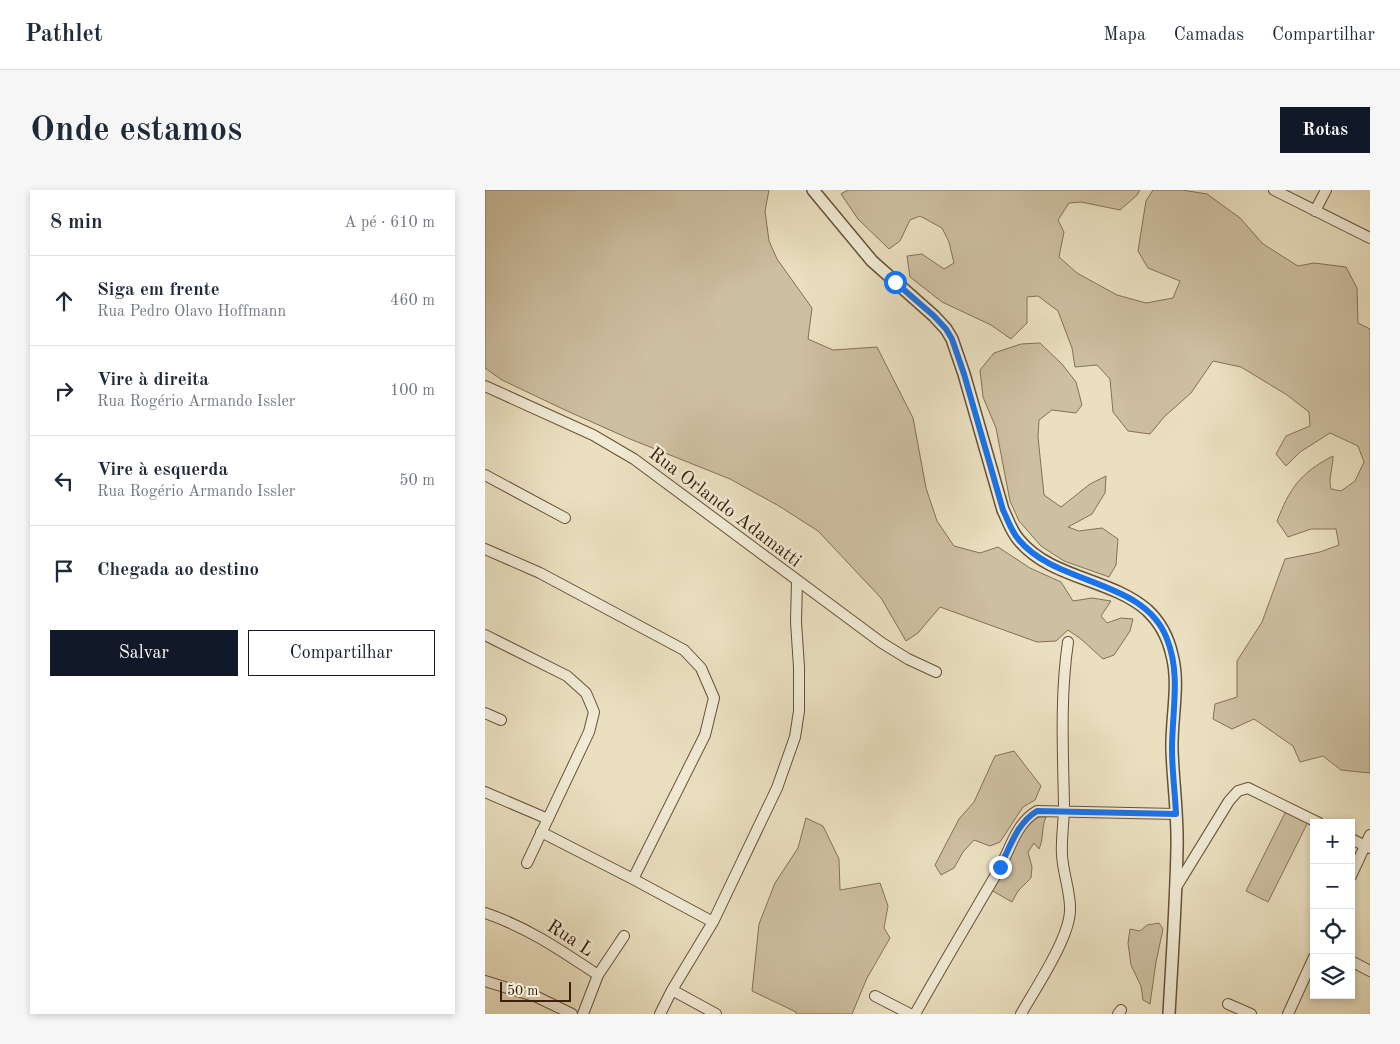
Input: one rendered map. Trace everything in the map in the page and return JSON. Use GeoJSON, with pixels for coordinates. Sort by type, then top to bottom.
{"type":"FeatureCollection","features":[{"type":"Feature","properties":{"kind":"street"},"geometry":{"type":"LineString","coordinates":[[813,190],[871,261],[934,316],[952,339],[1003,510],[1020,541],[1042,560],[1130,598],[1161,624],[1173,657],[1175,674],[1172,750],[1177,846],[1169,1014]]}},
{"type":"Feature","properties":{"kind":"street"},"geometry":{"type":"LineString","coordinates":[[1274,190],[1370,238]]}},
{"type":"Feature","properties":{"kind":"street"},"geometry":{"type":"LineString","coordinates":[[1315,211],[1326,190]]}},
{"type":"Feature","properties":{"kind":"street","name":"Rua Orlando Adamatti"},"geometry":{"type":"LineString","coordinates":[[485,386],[593,435],[634,459],[882,643],[908,659],[936,672]]}},
{"type":"Feature","properties":{"kind":"street"},"geometry":{"type":"LineString","coordinates":[[485,474],[565,518]]}},
{"type":"Feature","properties":{"kind":"street"},"geometry":{"type":"LineString","coordinates":[[485,549],[540,573],[684,650],[701,668],[713,698],[705,735],[633,879]]}},
{"type":"Feature","properties":{"kind":"street"},"geometry":{"type":"LineString","coordinates":[[660,1014],[672,990],[713,922],[777,788],[795,736],[799,711],[796,622],[797,581]]}},
{"type":"Feature","properties":{"kind":"street"},"geometry":{"type":"LineString","coordinates":[[485,635],[567,676],[586,693],[595,712],[589,732],[527,863]]}},
{"type":"Feature","properties":{"kind":"street"},"geometry":{"type":"LineString","coordinates":[[1021,1014],[1051,961],[1067,927],[1070,912],[1062,853],[1064,811],[1062,713],[1067,642]]}},
{"type":"Feature","properties":{"kind":"street"},"geometry":{"type":"LineString","coordinates":[[485,713],[501,720]]}},
{"type":"Feature","properties":{"kind":"street"},"geometry":{"type":"LineString","coordinates":[[1175,889],[1229,801],[1238,791],[1248,788],[1311,819]]}},
{"type":"Feature","properties":{"kind":"street"},"geometry":{"type":"LineString","coordinates":[[485,792],[548,819]]}},
{"type":"Feature","properties":{"kind":"street"},"geometry":{"type":"LineString","coordinates":[[915,1014],[1000,867],[1017,833],[1025,821],[1037,811],[1176,814]]}},
{"type":"Feature","properties":{"kind":"street"},"geometry":{"type":"LineString","coordinates":[[541,832],[713,922]]}},
{"type":"Feature","properties":{"kind":"street"},"geometry":{"type":"LineString","coordinates":[[1355,869],[1368,847],[1370,835]]}},
{"type":"Feature","properties":{"kind":"street"},"geometry":{"type":"LineString","coordinates":[[1355,841],[1368,847]]}},
{"type":"Feature","properties":{"kind":"street","name":"Rua L"},"geometry":{"type":"LineString","coordinates":[[485,913],[501,918],[537,935],[598,975],[583,1014]]}},
{"type":"Feature","properties":{"kind":"street"},"geometry":{"type":"LineString","coordinates":[[598,975],[624,936]]}},
{"type":"Feature","properties":{"kind":"street"},"geometry":{"type":"LineString","coordinates":[[1355,963],[1370,970]]}},
{"type":"Feature","properties":{"kind":"street"},"geometry":{"type":"LineString","coordinates":[[1288,1014],[1310,966]]}},
{"type":"Feature","properties":{"kind":"street"},"geometry":{"type":"LineString","coordinates":[[485,981],[537,997],[572,1014]]}},
{"type":"Feature","properties":{"kind":"street"},"geometry":{"type":"LineString","coordinates":[[672,990],[716,1014]]}},
{"type":"Feature","properties":{"kind":"street"},"geometry":{"type":"LineString","coordinates":[[875,996],[910,1014]]}},
{"type":"Feature","properties":{"kind":"street"},"geometry":{"type":"LineString","coordinates":[[1228,1004],[1245,1013]]}},
{"type":"Feature","properties":{"kind":"shaded area"},"geometry":{"type":"Polygon","coordinates":[[[485,190],[769,190],[765,211],[769,241],[777,259],[812,308],[808,339],[833,350],[877,347],[913,418],[926,488],[937,521],[954,546],[980,553],[998,547],[1030,568],[1061,582],[1073,601],[1092,598],[1111,601],[1101,616],[1107,623],[1121,618],[1133,619],[1130,631],[1114,655],[1103,659],[1068,630],[1056,641],[1037,642],[940,607],[918,633],[906,641],[881,598],[818,531],[779,506],[730,479],[630,439],[565,410],[502,380],[485,368],[485,190]]]}},
{"type":"Feature","properties":{"kind":"shaded area"},"geometry":{"type":"Polygon","coordinates":[[[848,190],[1140,190],[1120,210],[1081,202],[1069,203],[1058,220],[1064,232],[1059,257],[1077,273],[1117,295],[1146,303],[1173,298],[1180,281],[1148,268],[1138,251],[1146,201],[1153,190],[1182,190],[1207,194],[1240,218],[1263,244],[1298,266],[1314,263],[1346,267],[1357,288],[1358,323],[1370,329],[1370,773],[1341,770],[1323,756],[1300,762],[1293,746],[1254,719],[1232,729],[1213,719],[1215,704],[1237,697],[1237,661],[1262,622],[1285,559],[1320,552],[1339,545],[1336,529],[1311,529],[1288,537],[1277,521],[1287,499],[1297,482],[1304,475],[1333,456],[1331,489],[1341,491],[1355,481],[1364,462],[1358,446],[1330,433],[1300,452],[1286,466],[1276,454],[1286,436],[1310,426],[1309,412],[1287,395],[1241,367],[1213,361],[1191,393],[1164,417],[1150,434],[1128,431],[1113,412],[1110,379],[1097,365],[1075,367],[1072,348],[1058,311],[1038,296],[1027,297],[1027,323],[1011,339],[991,325],[942,302],[910,277],[907,256],[922,254],[944,269],[954,263],[949,242],[942,228],[920,216],[910,220],[900,241],[889,249],[858,219],[841,194],[848,190]]]}},
{"type":"Feature","properties":{"kind":"shaded area"},"geometry":{"type":"Polygon","coordinates":[[[1040,343],[1062,364],[1076,382],[1082,405],[1076,413],[1052,410],[1039,420],[1038,437],[1044,495],[1061,507],[1090,484],[1106,476],[1105,493],[1092,514],[1068,527],[1079,531],[1102,528],[1118,539],[1116,565],[1109,577],[1064,561],[1041,546],[1019,521],[1010,501],[996,428],[983,397],[980,370],[994,353],[1021,344],[1040,343]]]}},
{"type":"Feature","properties":{"kind":"shaded area"},"geometry":{"type":"Polygon","coordinates":[[[1014,751],[1041,786],[1035,800],[1023,807],[1000,842],[990,846],[974,840],[963,852],[954,868],[941,875],[935,865],[959,819],[974,802],[995,756],[1014,751]]]}},
{"type":"Feature","properties":{"kind":"shaded area"},"geometry":{"type":"Polygon","coordinates":[[[1286,811],[1308,822],[1268,902],[1246,891],[1286,811]]]}},
{"type":"Feature","properties":{"kind":"shaded area"},"geometry":{"type":"Polygon","coordinates":[[[1039,817],[1046,817],[1039,849],[1034,843],[1028,852],[1032,867],[1031,878],[1018,891],[1012,902],[991,890],[1018,839],[1025,829],[1039,817]]]}},
{"type":"Feature","properties":{"kind":"shaded area"},"geometry":{"type":"Polygon","coordinates":[[[806,818],[823,826],[839,859],[840,890],[880,883],[888,906],[884,928],[890,938],[867,978],[852,1014],[796,1014],[796,1012],[752,991],[759,924],[775,883],[798,848],[806,818]]]}},
{"type":"Feature","properties":{"kind":"shaded area"},"geometry":{"type":"Polygon","coordinates":[[[1159,923],[1163,929],[1150,1004],[1143,1000],[1141,986],[1131,965],[1128,943],[1130,929],[1140,931],[1147,925],[1159,923]]]}},
{"type":"Feature","properties":{"kind":"route"},"geometry":{"type":"LineString","coordinates":[[895,282],[934,316],[952,339],[959,355],[1003,510],[1020,541],[1042,560],[1130,598],[1146,610],[1161,624],[1173,657],[1175,674],[1172,750],[1176,814],[1037,811],[1029,816],[1017,833],[1000,867]]}}]}
